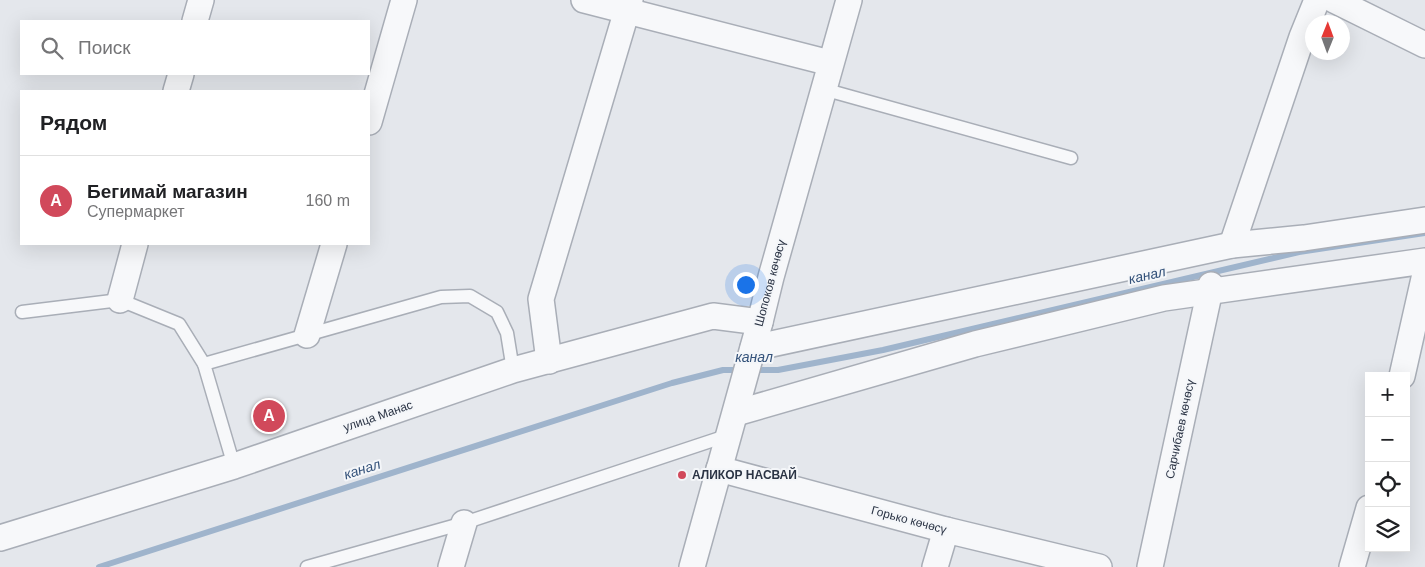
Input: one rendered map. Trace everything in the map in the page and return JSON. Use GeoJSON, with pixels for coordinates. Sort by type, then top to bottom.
{"type":"FeatureCollection","features":[{"type":"Feature","properties":{"kind":"street"},"geometry":{"type":"LineString","coordinates":[[195,20],[201,0]]}},
{"type":"Feature","properties":{"kind":"street"},"geometry":{"type":"LineString","coordinates":[[370,119],[404,0]]}},
{"type":"Feature","properties":{"kind":"street"},"geometry":{"type":"LineString","coordinates":[[584,0],[628,6],[830,63]]}},
{"type":"Feature","properties":{"kind":"street","name":"Шопоков көчөсү"},"geometry":{"type":"LineString","coordinates":[[692,567],[823,88],[849,0]]}},
{"type":"Feature","properties":{"kind":"street"},"geometry":{"type":"LineString","coordinates":[[1232,245],[1302,37],[1317,0]]}},
{"type":"Feature","properties":{"kind":"street"},"geometry":{"type":"LineString","coordinates":[[1334,0],[1425,45]]}},
{"type":"Feature","properties":{"kind":"street"},"geometry":{"type":"LineString","coordinates":[[549,361],[541,299],[628,6]]}},
{"type":"Feature","properties":{"kind":"street"},"geometry":{"type":"LineString","coordinates":[[176,90],[181,75]]}},
{"type":"Feature","properties":{"kind":"street"},"geometry":{"type":"LineString","coordinates":[[753,348],[1232,245],[1304,238],[1425,220]]}},
{"type":"Feature","properties":{"kind":"street"},"geometry":{"type":"LineString","coordinates":[[120,300],[135,245]]}},
{"type":"Feature","properties":{"kind":"street"},"geometry":{"type":"LineString","coordinates":[[307,335],[334,245]]}},
{"type":"Feature","properties":{"kind":"street"},"geometry":{"type":"LineString","coordinates":[[732,424],[975,344],[1210,287],[1425,261]]}},
{"type":"Feature","properties":{"kind":"street"},"geometry":{"type":"LineString","coordinates":[[1403,372],[1425,274]]}},
{"type":"Feature","properties":{"kind":"street","name":"Сарчибаев көчөсү"},"geometry":{"type":"LineString","coordinates":[[1150,567],[1210,287]]}},
{"type":"Feature","properties":{"kind":"street","name":"улица Манас"},"geometry":{"type":"LineString","coordinates":[[0,538],[234,466],[513,370],[714,316],[760,322]]}},
{"type":"Feature","properties":{"kind":"street","name":"Горько көчөсү"},"geometry":{"type":"LineString","coordinates":[[719,469],[946,530],[1099,567]]}},
{"type":"Feature","properties":{"kind":"street"},"geometry":{"type":"LineString","coordinates":[[1352,567],[1365,522]]}},
{"type":"Feature","properties":{"kind":"street"},"geometry":{"type":"LineString","coordinates":[[451,567],[464,523]]}},
{"type":"Feature","properties":{"kind":"street"},"geometry":{"type":"LineString","coordinates":[[935,567],[946,530]]}},
{"type":"Feature","properties":{"kind":"lane"},"geometry":{"type":"LineString","coordinates":[[823,88],[1071,158]]}},
{"type":"Feature","properties":{"kind":"lane"},"geometry":{"type":"LineString","coordinates":[[204,364],[441,297],[470,296],[497,312],[507,332],[513,370]]}},
{"type":"Feature","properties":{"kind":"lane"},"geometry":{"type":"LineString","coordinates":[[22,312],[120,300],[178,324],[204,364],[234,466]]}},
{"type":"Feature","properties":{"kind":"lane"},"geometry":{"type":"LineString","coordinates":[[307,567],[464,523],[732,424]]}},
{"type":"Feature","properties":{"kind":"waterway","name":"канал"},"geometry":{"type":"LineString","coordinates":[[751,370],[778,370],[883,350],[1299,252],[1425,233]]}},
{"type":"Feature","properties":{"kind":"waterway","name":"канал"},"geometry":{"type":"LineString","coordinates":[[99,567],[672,383],[723,370],[741,370]]}},
{"type":"Feature","properties":{"kind":"place","name":"Бегимай магазин"},"geometry":{"type":"Point","coordinates":[269,416]}},
{"type":"Feature","properties":{"kind":"place","name":"АЛИКОР НАСВАЙ"},"geometry":{"type":"Point","coordinates":[682,475]}}]}
